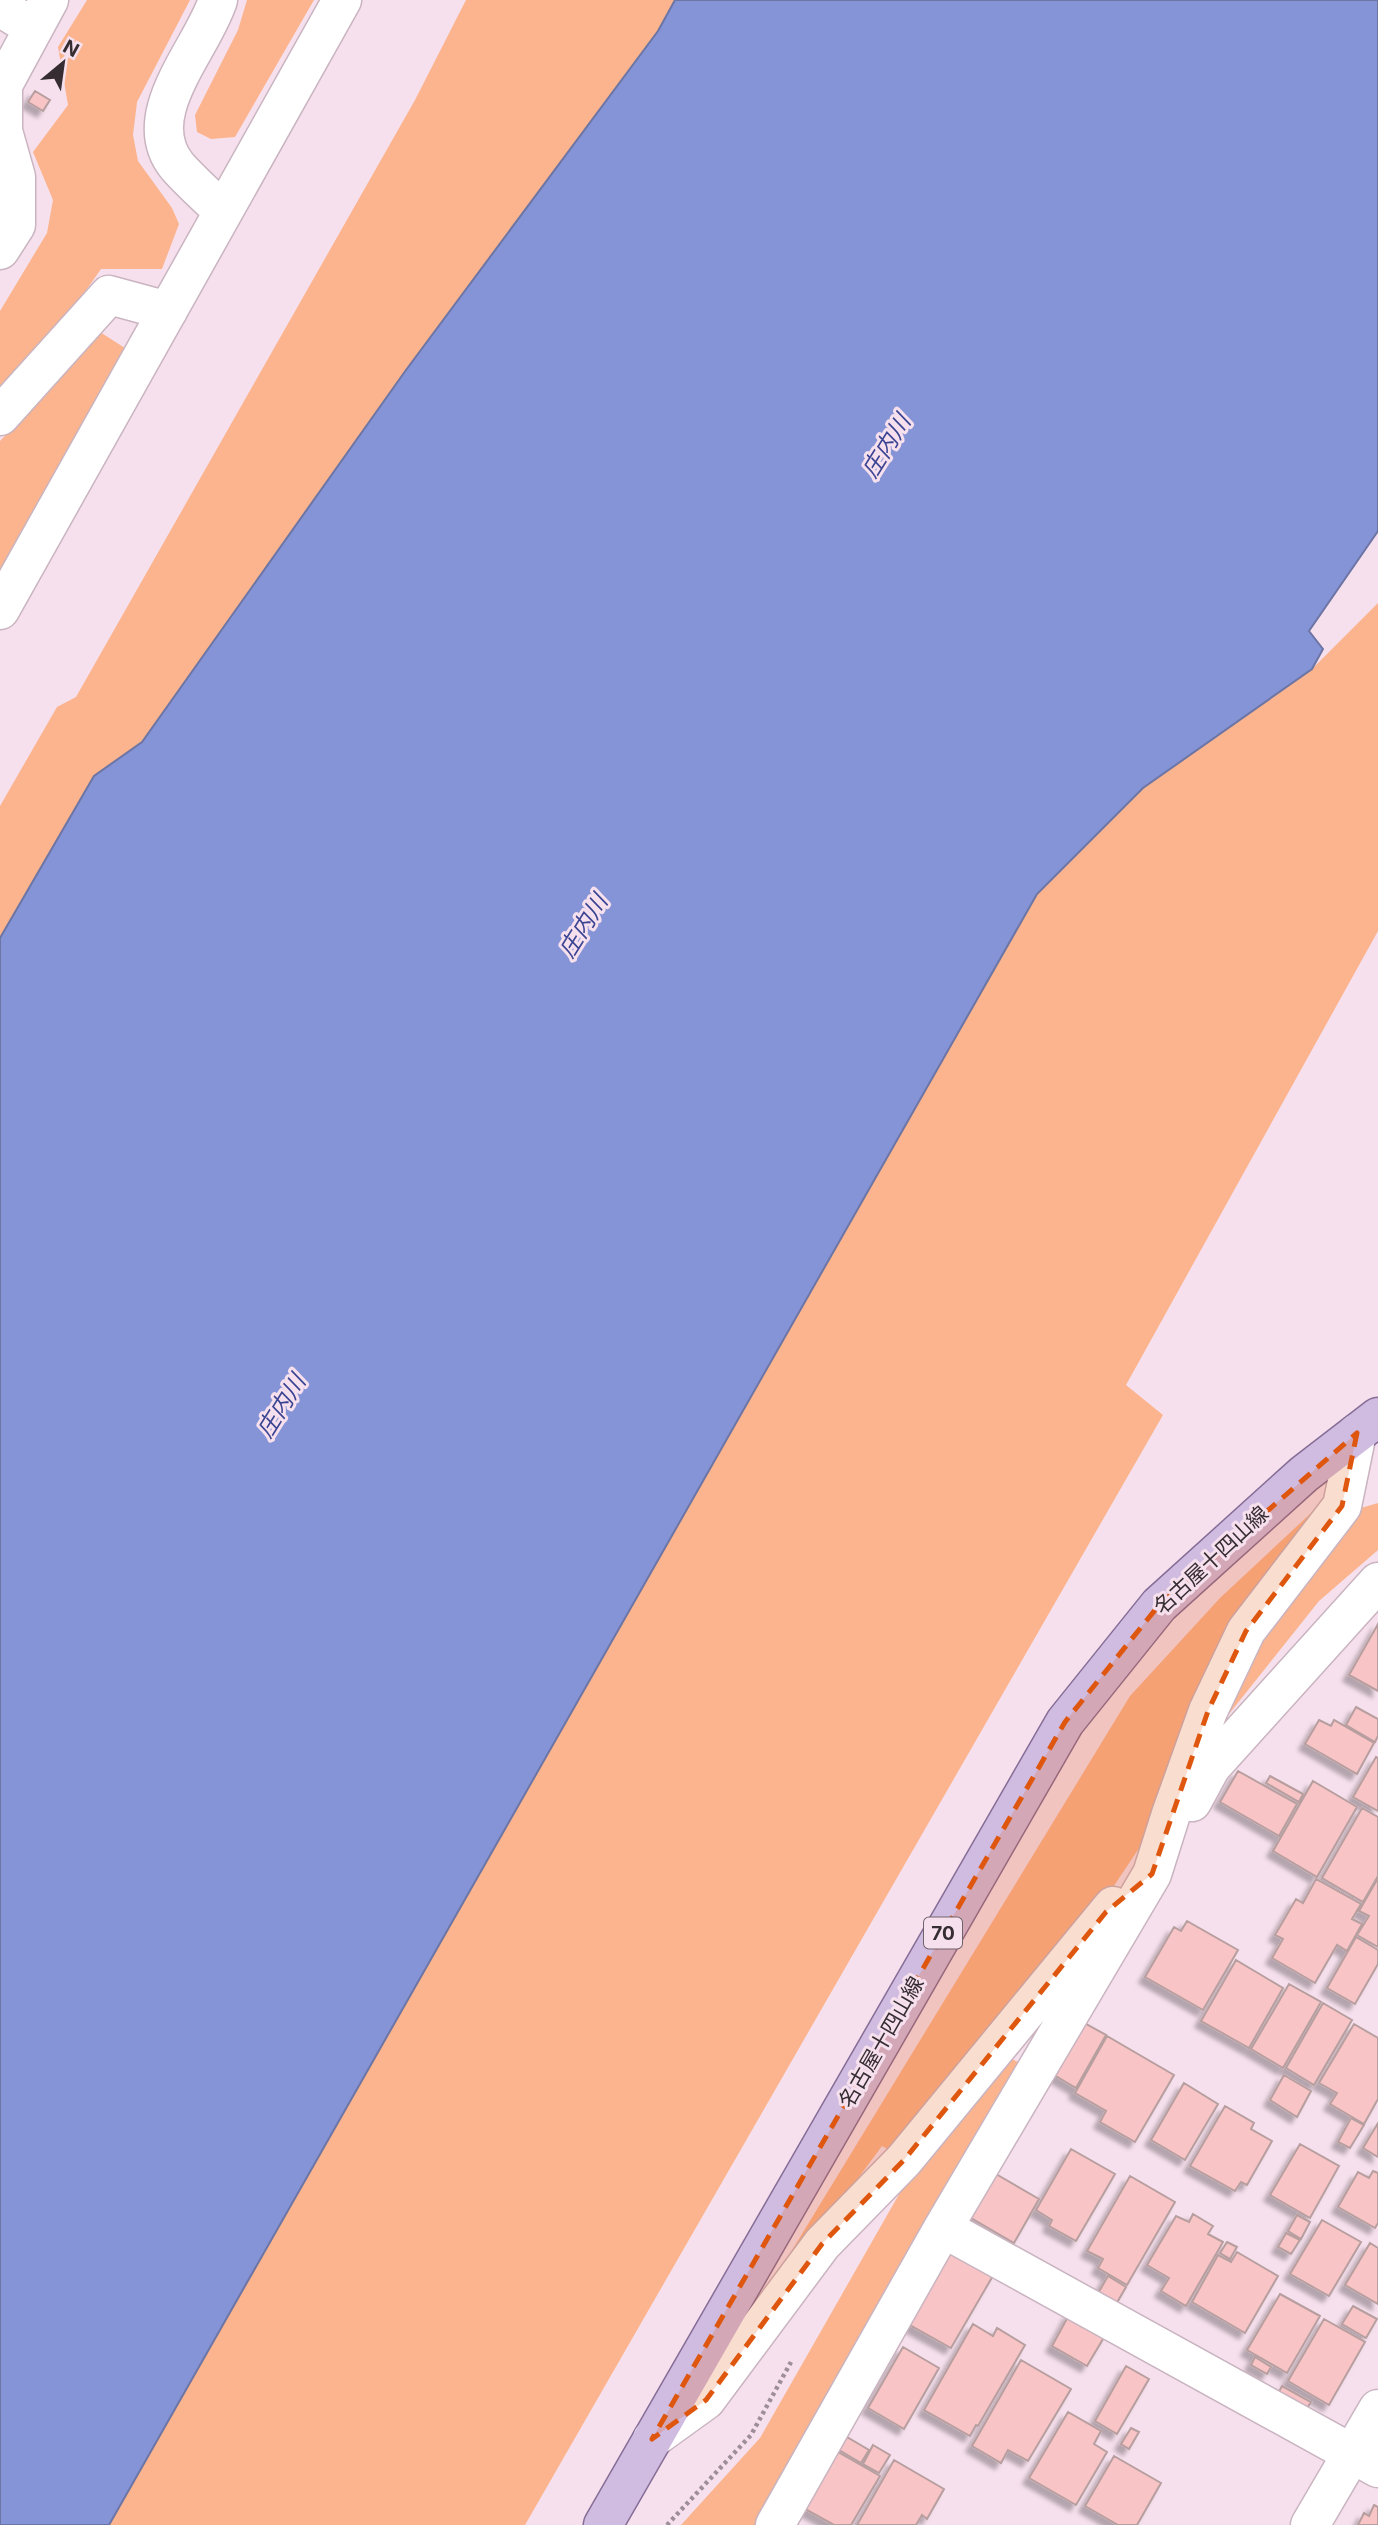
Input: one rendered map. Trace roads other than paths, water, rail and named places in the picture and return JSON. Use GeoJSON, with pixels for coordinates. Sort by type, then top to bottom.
{"type":"FeatureCollection","features":[{"type":"Feature","properties":{"kind":"main road","name":"名古屋十四山線"},"geometry":{"type":"LineString","coordinates":[[603,2525],[1065,1722],[1159,1605],[1304,1474],[1367,1425]]}},
{"type":"Feature","properties":{"kind":"street"},"geometry":{"type":"LineString","coordinates":[[218,0],[213,16],[167,102],[162,131],[176,164],[223,211]]}},
{"type":"Feature","properties":{"kind":"street"},"geometry":{"type":"LineString","coordinates":[[0,610],[342,0]]}},
{"type":"Feature","properties":{"kind":"street"},"geometry":{"type":"LineString","coordinates":[[0,7],[41,13],[2,85],[3,131],[16,177],[16,225],[0,250]]}},
{"type":"Feature","properties":{"kind":"street"},"geometry":{"type":"LineString","coordinates":[[0,416],[109,295],[168,311]]}},
{"type":"Feature","properties":{"kind":"street"},"geometry":{"type":"LineString","coordinates":[[652,2439],[706,2400],[822,2244],[904,2160],[1106,1912],[1152,1874],[1208,1711],[1246,1630],[1342,1506],[1367,1425]]}},
{"type":"Feature","properties":{"kind":"street"},"geometry":{"type":"LineString","coordinates":[[775,2525],[943,2228],[1152,1874],[1211,1767],[1376,1587]]}},
{"type":"Feature","properties":{"kind":"street"},"geometry":{"type":"LineString","coordinates":[[943,2228],[1365,2460]]}},
{"type":"Feature","properties":{"kind":"street"},"geometry":{"type":"LineString","coordinates":[[1310,2525],[1365,2460],[1378,2409]]}},
{"type":"Feature","properties":{"kind":"water","name":"庄内川"},"geometry":{"type":"Polygon","coordinates":[[[675,0],[1378,0],[1378,531],[1309,631],[1323,649],[1312,669],[1143,788],[1037,894],[109,2525],[0,2525],[0,938],[94,776],[142,742],[406,370],[658,31],[675,0]]]}}]}
